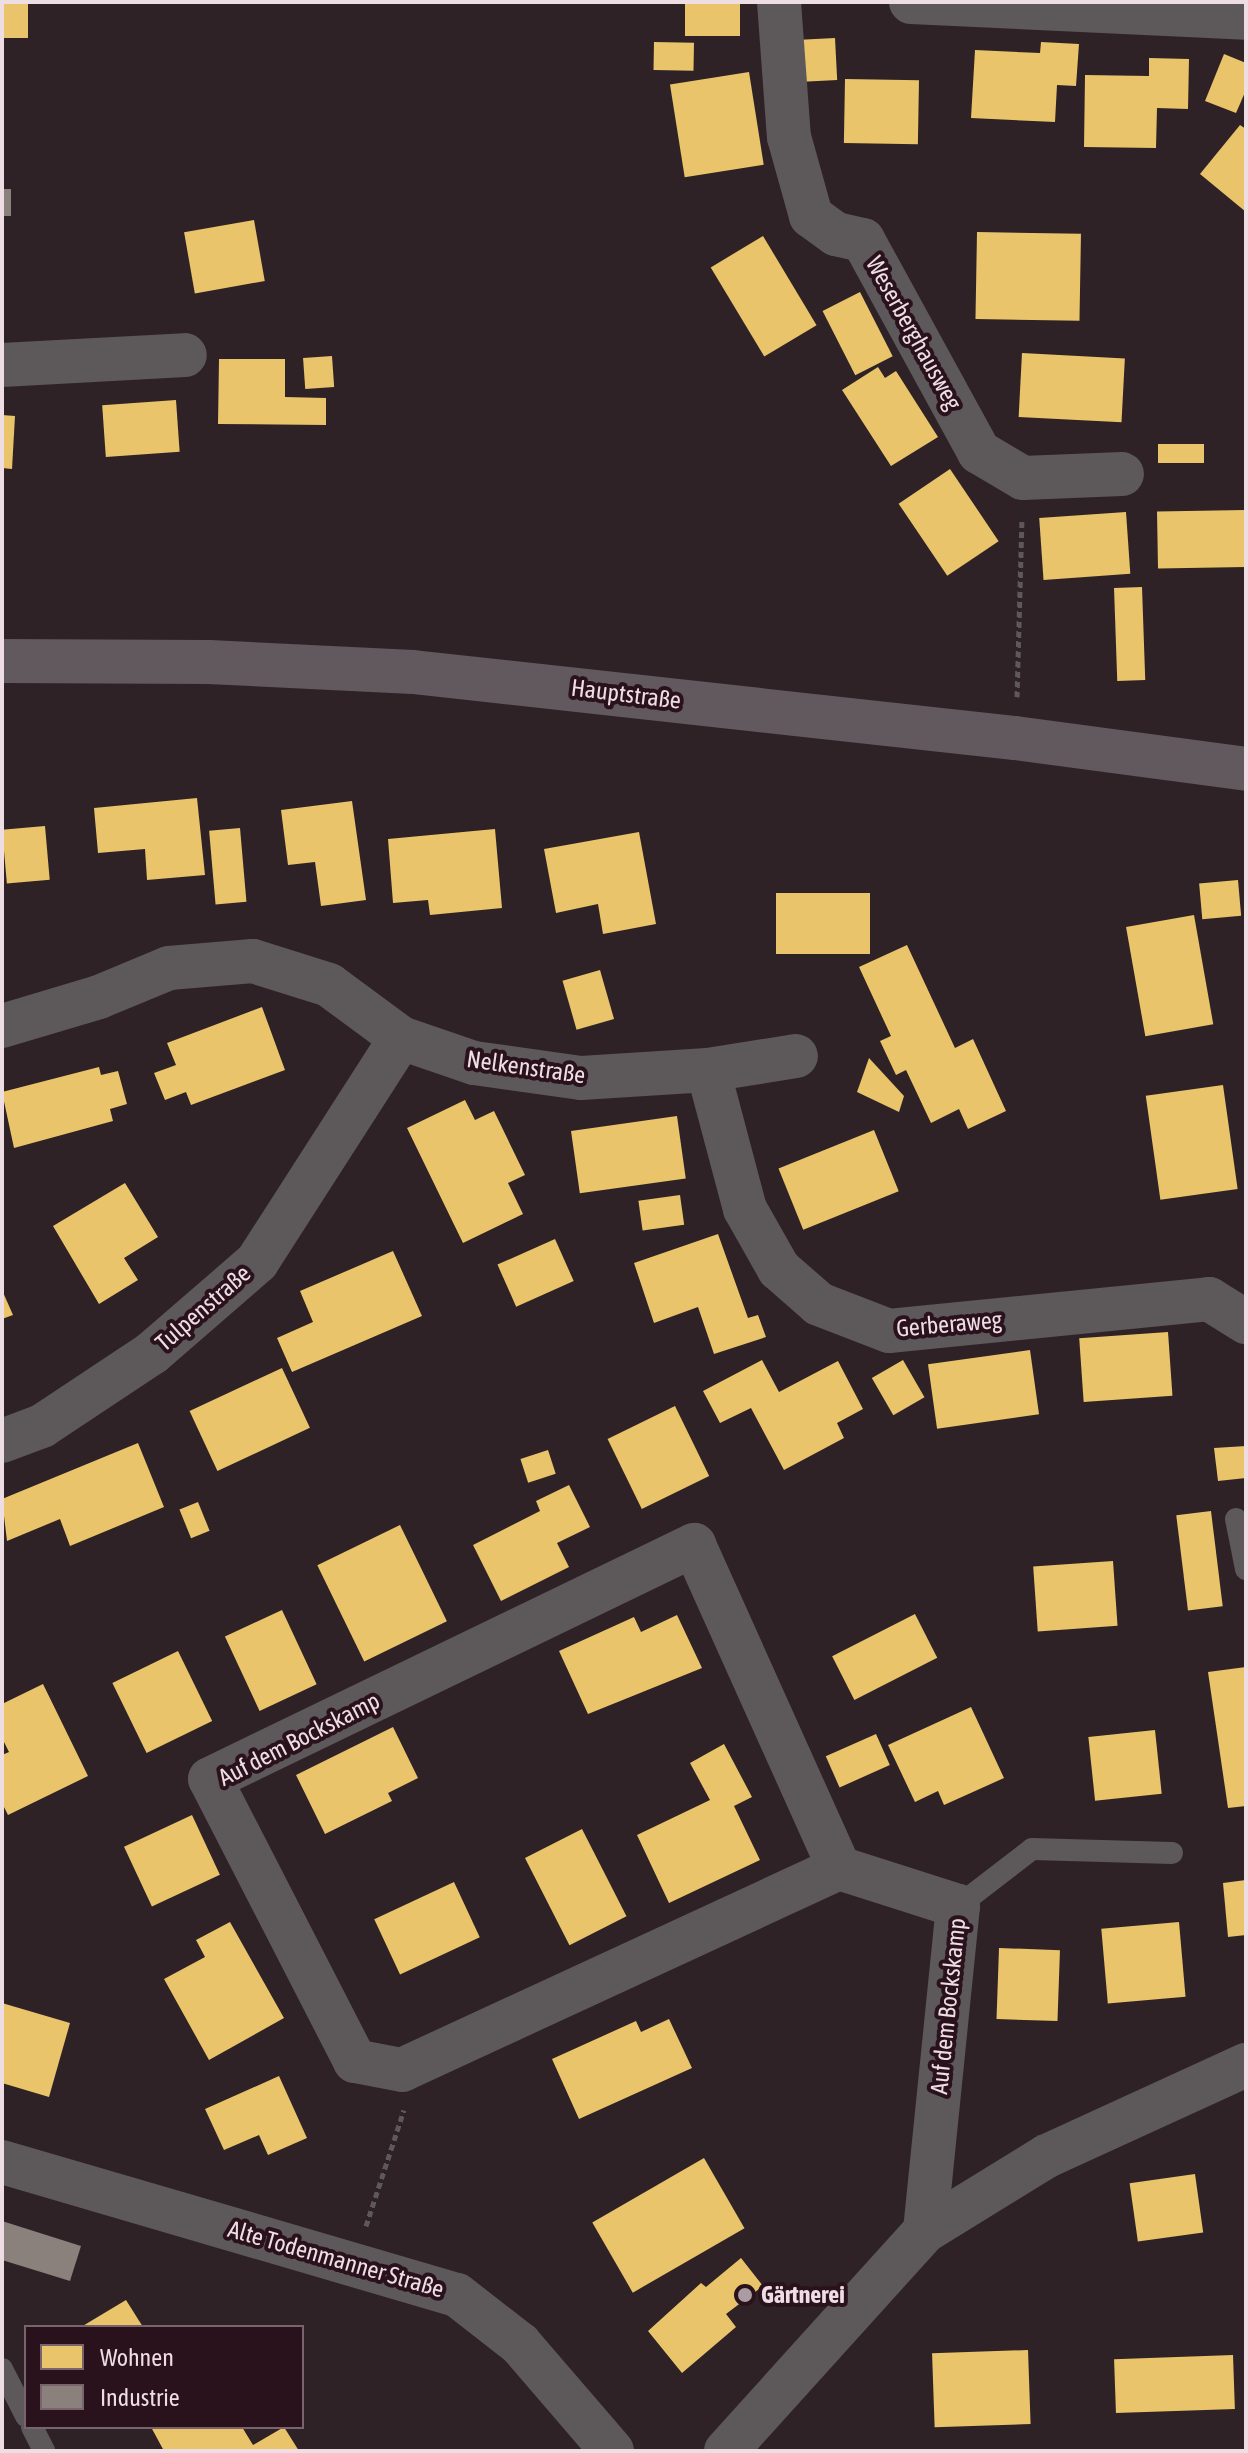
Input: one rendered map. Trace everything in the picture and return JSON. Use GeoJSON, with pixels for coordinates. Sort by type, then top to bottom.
{"type":"FeatureCollection","features":[{"type":"Feature","properties":{"kind":"main road","name":"Hauptstraße"},"geometry":{"type":"LineString","coordinates":[[2,661],[179,661],[413,672],[1015,738],[1246,769]]}},
{"type":"Feature","properties":{"kind":"street","name":"Weserberghausweg"},"geometry":{"type":"LineString","coordinates":[[779,2],[789,137],[811,216],[836,234],[863,240],[979,452],[1023,478]]}},
{"type":"Feature","properties":{"kind":"street"},"geometry":{"type":"LineString","coordinates":[[911,2],[1246,18]]}},
{"type":"Feature","properties":{"kind":"street"},"geometry":{"type":"LineString","coordinates":[[2,365],[185,355]]}},
{"type":"Feature","properties":{"kind":"street"},"geometry":{"type":"LineString","coordinates":[[1023,478],[1122,474]]}},
{"type":"Feature","properties":{"kind":"street","name":"Nelkenstraße"},"geometry":{"type":"LineString","coordinates":[[2,1026],[99,997],[169,968],[253,961],[329,985],[401,1038],[474,1063],[581,1078],[708,1070],[796,1056]]}},
{"type":"Feature","properties":{"kind":"street","name":"Tulpenstraße"},"geometry":{"type":"LineString","coordinates":[[2,1441],[42,1426],[152,1353],[257,1262],[401,1038]]}},
{"type":"Feature","properties":{"kind":"street","name":"Gerberaweg"},"geometry":{"type":"LineString","coordinates":[[708,1070],[745,1209],[779,1269],[819,1304],[889,1331],[1209,1299],[1246,1322]]}},
{"type":"Feature","properties":{"kind":"street","name":"Auf dem Bockskamp"},"geometry":{"type":"LineString","coordinates":[[402,2070],[355,2061],[210,1779],[694,1545],[839,1868],[958,1906],[925,2231]]}},
{"type":"Feature","properties":{"kind":"street"},"geometry":{"type":"LineString","coordinates":[[402,2070],[839,1868]]}},
{"type":"Feature","properties":{"kind":"street"},"geometry":{"type":"LineString","coordinates":[[726,2451],[925,2231],[1047,2156],[1246,2065]]}},
{"type":"Feature","properties":{"kind":"street","name":"Alte Todenmanner Straße"},"geometry":{"type":"LineString","coordinates":[[2,2162],[92,2192],[354,2261],[457,2295],[520,2344],[612,2451]]}},
{"type":"Feature","properties":{"kind":"lane"},"geometry":{"type":"LineString","coordinates":[[1236,1519],[1246,1569]]}},
{"type":"Feature","properties":{"kind":"lane"},"geometry":{"type":"LineString","coordinates":[[958,1906],[1032,1849],[1172,1853]]}},
{"type":"Feature","properties":{"kind":"lane"},"geometry":{"type":"LineString","coordinates":[[2,2369],[24,2412]]}},
{"type":"Feature","properties":{"kind":"lane"},"geometry":{"type":"LineString","coordinates":[[33,2429],[44,2451]]}},
{"type":"Feature","properties":{"kind":"path"},"geometry":{"type":"LineString","coordinates":[[1015,738],[1023,478]]}},
{"type":"Feature","properties":{"kind":"path"},"geometry":{"type":"LineString","coordinates":[[354,2261],[407,2100],[402,2070]]}},
{"type":"Feature","properties":{"kind":"building: Wohnen"},"geometry":{"type":"Polygon","coordinates":[[[2,2],[28,2],[28,38],[2,38],[2,2]]]}},
{"type":"Feature","properties":{"kind":"building: Wohnen"},"geometry":{"type":"Polygon","coordinates":[[[685,2],[740,2],[740,36],[685,36],[685,2]]]}},
{"type":"Feature","properties":{"kind":"building: Wohnen"},"geometry":{"type":"Polygon","coordinates":[[[835,38],[837,80],[798,82],[796,40],[835,38]]]}},
{"type":"Feature","properties":{"kind":"building: Wohnen"},"geometry":{"type":"Polygon","coordinates":[[[654,42],[694,43],[694,71],[654,70],[654,42]]]}},
{"type":"Feature","properties":{"kind":"building: Wohnen"},"geometry":{"type":"Polygon","coordinates":[[[1041,42],[1079,44],[1076,86],[1057,85],[1055,122],[971,118],[975,50],[1040,53],[1041,42]]]}},
{"type":"Feature","properties":{"kind":"building: Wohnen"},"geometry":{"type":"Polygon","coordinates":[[[1224,54],[1246,63],[1246,90],[1236,113],[1205,101],[1224,54]]]}},
{"type":"Feature","properties":{"kind":"building: Wohnen"},"geometry":{"type":"Polygon","coordinates":[[[1149,58],[1189,59],[1188,109],[1157,108],[1156,148],[1084,147],[1085,75],[1149,76],[1149,58]]]}},
{"type":"Feature","properties":{"kind":"building: Wohnen"},"geometry":{"type":"Polygon","coordinates":[[[749,72],[764,165],[685,177],[670,85],[749,72]]]}},
{"type":"Feature","properties":{"kind":"building: Wohnen"},"geometry":{"type":"Polygon","coordinates":[[[845,79],[919,80],[918,144],[844,143],[845,79]]]}},
{"type":"Feature","properties":{"kind":"building: Wohnen"},"geometry":{"type":"Polygon","coordinates":[[[1240,125],[1246,129],[1246,212],[1200,174],[1240,125]]]}},
{"type":"Feature","properties":{"kind":"building: Wohnen"},"geometry":{"type":"Polygon","coordinates":[[[254,220],[265,281],[195,293],[184,232],[254,220]]]}},
{"type":"Feature","properties":{"kind":"building: Wohnen"},"geometry":{"type":"Polygon","coordinates":[[[977,232],[1081,234],[1079,321],[975,319],[977,232]]]}},
{"type":"Feature","properties":{"kind":"building: Wohnen"},"geometry":{"type":"Polygon","coordinates":[[[763,236],[817,325],[764,357],[711,267],[763,236]]]}},
{"type":"Feature","properties":{"kind":"building: Wohnen"},"geometry":{"type":"Polygon","coordinates":[[[860,292],[893,356],[855,375],[823,311],[860,292]]]}},
{"type":"Feature","properties":{"kind":"building: Wohnen"},"geometry":{"type":"Polygon","coordinates":[[[1022,353],[1125,358],[1122,422],[1019,417],[1022,353]]]}},
{"type":"Feature","properties":{"kind":"building: Wohnen"},"geometry":{"type":"Polygon","coordinates":[[[332,356],[334,387],[305,389],[303,358],[332,356]]]}},
{"type":"Feature","properties":{"kind":"building: Wohnen"},"geometry":{"type":"Polygon","coordinates":[[[219,359],[285,359],[285,397],[326,398],[326,425],[218,424],[219,359]]]}},
{"type":"Feature","properties":{"kind":"building: Wohnen"},"geometry":{"type":"Polygon","coordinates":[[[878,367],[885,378],[896,371],[938,437],[891,466],[842,390],[878,367]]]}},
{"type":"Feature","properties":{"kind":"building: Wohnen"},"geometry":{"type":"Polygon","coordinates":[[[176,400],[180,452],[106,457],[102,405],[176,400]]]}},
{"type":"Feature","properties":{"kind":"building: Wohnen"},"geometry":{"type":"Polygon","coordinates":[[[2,415],[15,416],[12,469],[2,468],[2,415]]]}},
{"type":"Feature","properties":{"kind":"building: Wohnen"},"geometry":{"type":"Polygon","coordinates":[[[1158,444],[1204,444],[1204,463],[1158,463],[1158,444]]]}},
{"type":"Feature","properties":{"kind":"building: Wohnen"},"geometry":{"type":"Polygon","coordinates":[[[950,469],[999,541],[947,576],[899,504],[950,469]]]}},
{"type":"Feature","properties":{"kind":"building: Wohnen"},"geometry":{"type":"Polygon","coordinates":[[[1245,510],[1246,567],[1158,569],[1157,512],[1245,510]]]}},
{"type":"Feature","properties":{"kind":"building: Wohnen"},"geometry":{"type":"Polygon","coordinates":[[[1126,512],[1130,574],[1044,580],[1039,518],[1126,512]]]}},
{"type":"Feature","properties":{"kind":"building: Wohnen"},"geometry":{"type":"Polygon","coordinates":[[[1142,587],[1145,680],[1117,681],[1114,588],[1142,587]]]}},
{"type":"Feature","properties":{"kind":"building: Wohnen"},"geometry":{"type":"Polygon","coordinates":[[[197,798],[205,875],[147,880],[145,849],[98,853],[94,808],[197,798]]]}},
{"type":"Feature","properties":{"kind":"building: Wohnen"},"geometry":{"type":"Polygon","coordinates":[[[352,801],[366,900],[321,906],[315,862],[288,865],[281,810],[352,801]]]}},
{"type":"Feature","properties":{"kind":"building: Wohnen"},"geometry":{"type":"Polygon","coordinates":[[[45,826],[50,880],[7,884],[2,830],[45,826]]]}},
{"type":"Feature","properties":{"kind":"building: Wohnen"},"geometry":{"type":"Polygon","coordinates":[[[240,828],[246,902],[216,904],[209,831],[240,828]]]}},
{"type":"Feature","properties":{"kind":"building: Wohnen"},"geometry":{"type":"Polygon","coordinates":[[[495,829],[502,908],[430,915],[428,900],[393,903],[388,839],[495,829]]]}},
{"type":"Feature","properties":{"kind":"building: Wohnen"},"geometry":{"type":"Polygon","coordinates":[[[639,832],[656,924],[603,934],[598,904],[556,913],[544,849],[639,832]]]}},
{"type":"Feature","properties":{"kind":"building: Wohnen"},"geometry":{"type":"Polygon","coordinates":[[[1238,880],[1241,916],[1202,919],[1199,883],[1238,880]]]}},
{"type":"Feature","properties":{"kind":"building: Wohnen"},"geometry":{"type":"Polygon","coordinates":[[[776,893],[870,893],[870,954],[776,954],[776,893]]]}},
{"type":"Feature","properties":{"kind":"building: Wohnen"},"geometry":{"type":"Polygon","coordinates":[[[1194,915],[1213,1024],[1145,1036],[1126,927],[1194,915]]]}},
{"type":"Feature","properties":{"kind":"building: Wohnen"},"geometry":{"type":"Polygon","coordinates":[[[907,945],[955,1048],[973,1039],[1006,1111],[968,1129],[959,1109],[931,1123],[906,1070],[896,1075],[880,1041],[891,1036],[859,967],[907,945]]]}},
{"type":"Feature","properties":{"kind":"building: Wohnen"},"geometry":{"type":"Polygon","coordinates":[[[600,970],[614,1019],[577,1030],[563,981],[600,970]]]}},
{"type":"Feature","properties":{"kind":"building: Wohnen"},"geometry":{"type":"Polygon","coordinates":[[[262,1007],[285,1070],[191,1105],[186,1092],[165,1100],[154,1073],[176,1065],[167,1043],[262,1007]]]}},
{"type":"Feature","properties":{"kind":"building: Wohnen"},"geometry":{"type":"Polygon","coordinates":[[[869,1058],[904,1096],[899,1112],[857,1092],[869,1058]]]}},
{"type":"Feature","properties":{"kind":"building: Wohnen"},"geometry":{"type":"Polygon","coordinates":[[[99,1067],[101,1075],[118,1071],[127,1104],[110,1109],[113,1121],[14,1148],[2,1092],[99,1067]]]}},
{"type":"Feature","properties":{"kind":"building: Wohnen"},"geometry":{"type":"Polygon","coordinates":[[[1223,1085],[1238,1189],[1160,1200],[1146,1096],[1223,1085]]]}},
{"type":"Feature","properties":{"kind":"building: Wohnen"},"geometry":{"type":"Polygon","coordinates":[[[465,1100],[475,1120],[494,1111],[525,1175],[508,1183],[523,1214],[463,1243],[407,1128],[465,1100]]]}},
{"type":"Feature","properties":{"kind":"building: Wohnen"},"geometry":{"type":"Polygon","coordinates":[[[677,1116],[686,1178],[580,1193],[571,1131],[677,1116]]]}},
{"type":"Feature","properties":{"kind":"building: Wohnen"},"geometry":{"type":"Polygon","coordinates":[[[874,1130],[899,1191],[803,1230],[779,1169],[874,1130]]]}},
{"type":"Feature","properties":{"kind":"building: Wohnen"},"geometry":{"type":"Polygon","coordinates":[[[125,1183],[158,1237],[124,1258],[138,1280],[99,1304],[53,1226],[125,1183]]]}},
{"type":"Feature","properties":{"kind":"building: Wohnen"},"geometry":{"type":"Polygon","coordinates":[[[680,1195],[684,1225],[643,1231],[638,1201],[680,1195]]]}},
{"type":"Feature","properties":{"kind":"building: Wohnen"},"geometry":{"type":"Polygon","coordinates":[[[718,1234],[748,1318],[758,1315],[766,1337],[714,1354],[698,1307],[654,1323],[634,1263],[718,1234]]]}},
{"type":"Feature","properties":{"kind":"building: Wohnen"},"geometry":{"type":"Polygon","coordinates":[[[555,1239],[574,1281],[516,1307],[497,1265],[555,1239]]]}},
{"type":"Feature","properties":{"kind":"building: Wohnen"},"geometry":{"type":"Polygon","coordinates":[[[393,1251],[422,1316],[292,1372],[277,1338],[313,1322],[300,1291],[393,1251]]]}},
{"type":"Feature","properties":{"kind":"building: Wohnen"},"geometry":{"type":"Polygon","coordinates":[[[2,1290],[13,1315],[2,1319],[2,1290]]]}},
{"type":"Feature","properties":{"kind":"building: Wohnen"},"geometry":{"type":"Polygon","coordinates":[[[1168,1332],[1172,1396],[1084,1402],[1079,1338],[1168,1332]]]}},
{"type":"Feature","properties":{"kind":"building: Wohnen"},"geometry":{"type":"Polygon","coordinates":[[[1030,1350],[1039,1414],[937,1429],[928,1364],[1030,1350]]]}},
{"type":"Feature","properties":{"kind":"building: Wohnen"},"geometry":{"type":"Polygon","coordinates":[[[762,1360],[779,1392],[838,1361],[863,1409],[837,1423],[844,1438],[784,1470],[751,1408],[720,1423],[703,1391],[762,1360]]]}},
{"type":"Feature","properties":{"kind":"building: Wohnen"},"geometry":{"type":"Polygon","coordinates":[[[903,1360],[924,1397],[893,1415],[872,1378],[903,1360]]]}},
{"type":"Feature","properties":{"kind":"building: Wohnen"},"geometry":{"type":"Polygon","coordinates":[[[282,1368],[310,1428],[217,1471],[190,1411],[282,1368]]]}},
{"type":"Feature","properties":{"kind":"building: Wohnen"},"geometry":{"type":"Polygon","coordinates":[[[675,1406],[709,1476],[642,1509],[608,1439],[675,1406]]]}},
{"type":"Feature","properties":{"kind":"building: Wohnen"},"geometry":{"type":"Polygon","coordinates":[[[138,1443],[164,1507],[70,1546],[60,1519],[7,1541],[2,1499],[138,1443]]]}},
{"type":"Feature","properties":{"kind":"building: Wohnen"},"geometry":{"type":"Polygon","coordinates":[[[1246,1446],[1246,1478],[1218,1481],[1214,1448],[1246,1446]]]}},
{"type":"Feature","properties":{"kind":"building: Wohnen"},"geometry":{"type":"Polygon","coordinates":[[[548,1450],[556,1474],[528,1483],[520,1459],[548,1450]]]}},
{"type":"Feature","properties":{"kind":"building: Wohnen"},"geometry":{"type":"Polygon","coordinates":[[[569,1485],[590,1527],[557,1543],[569,1567],[501,1601],[473,1545],[540,1511],[536,1501],[569,1485]]]}},
{"type":"Feature","properties":{"kind":"building: Wohnen"},"geometry":{"type":"Polygon","coordinates":[[[198,1502],[210,1531],[191,1538],[179,1509],[198,1502]]]}},
{"type":"Feature","properties":{"kind":"building: Wohnen"},"geometry":{"type":"Polygon","coordinates":[[[1211,1511],[1223,1606],[1188,1611],[1176,1515],[1211,1511]]]}},
{"type":"Feature","properties":{"kind":"building: Wohnen"},"geometry":{"type":"Polygon","coordinates":[[[400,1525],[447,1621],[364,1662],[317,1565],[400,1525]]]}},
{"type":"Feature","properties":{"kind":"building: Wohnen"},"geometry":{"type":"Polygon","coordinates":[[[1113,1561],[1118,1626],[1038,1631],[1033,1567],[1113,1561]]]}},
{"type":"Feature","properties":{"kind":"building: Wohnen"},"geometry":{"type":"Polygon","coordinates":[[[282,1610],[317,1684],[260,1711],[225,1637],[282,1610]]]}},
{"type":"Feature","properties":{"kind":"building: Wohnen"},"geometry":{"type":"Polygon","coordinates":[[[915,1614],[937,1658],[854,1700],[832,1656],[915,1614]]]}},
{"type":"Feature","properties":{"kind":"building: Wohnen"},"geometry":{"type":"Polygon","coordinates":[[[677,1615],[702,1668],[588,1714],[559,1651],[634,1617],[641,1632],[677,1615]]]}},
{"type":"Feature","properties":{"kind":"building: Wohnen"},"geometry":{"type":"Polygon","coordinates":[[[178,1651],[212,1721],[147,1753],[112,1683],[178,1651]]]}},
{"type":"Feature","properties":{"kind":"building: Wohnen"},"geometry":{"type":"Polygon","coordinates":[[[1246,1667],[1246,1806],[1228,1808],[1208,1672],[1246,1667]]]}},
{"type":"Feature","properties":{"kind":"building: Wohnen"},"geometry":{"type":"Polygon","coordinates":[[[43,1684],[88,1776],[8,1815],[2,1803],[2,1755],[9,1752],[2,1738],[2,1704],[43,1684]]]}},
{"type":"Feature","properties":{"kind":"building: Wohnen"},"geometry":{"type":"Polygon","coordinates":[[[971,1707],[1004,1778],[944,1805],[938,1791],[915,1802],[888,1745],[971,1707]]]}},
{"type":"Feature","properties":{"kind":"building: Wohnen"},"geometry":{"type":"Polygon","coordinates":[[[393,1727],[418,1778],[388,1793],[392,1801],[325,1834],[296,1775],[393,1727]]]}},
{"type":"Feature","properties":{"kind":"building: Wohnen"},"geometry":{"type":"Polygon","coordinates":[[[1155,1730],[1162,1794],[1095,1801],[1088,1737],[1155,1730]]]}},
{"type":"Feature","properties":{"kind":"building: Wohnen"},"geometry":{"type":"Polygon","coordinates":[[[876,1734],[890,1765],[840,1787],[826,1756],[876,1734]]]}},
{"type":"Feature","properties":{"kind":"building: Wohnen"},"geometry":{"type":"Polygon","coordinates":[[[724,1744],[752,1797],[734,1806],[760,1860],[669,1903],[637,1835],[710,1800],[690,1763],[724,1744]]]}},
{"type":"Feature","properties":{"kind":"building: Wohnen"},"geometry":{"type":"Polygon","coordinates":[[[192,1815],[220,1875],[152,1907],[124,1847],[192,1815]]]}},
{"type":"Feature","properties":{"kind":"building: Wohnen"},"geometry":{"type":"Polygon","coordinates":[[[582,1829],[626,1916],[569,1945],[525,1858],[582,1829]]]}},
{"type":"Feature","properties":{"kind":"building: Wohnen"},"geometry":{"type":"Polygon","coordinates":[[[1246,1880],[1246,1935],[1228,1937],[1223,1883],[1246,1880]]]}},
{"type":"Feature","properties":{"kind":"building: Wohnen"},"geometry":{"type":"Polygon","coordinates":[[[454,1882],[480,1937],[400,1974],[374,1919],[454,1882]]]}},
{"type":"Feature","properties":{"kind":"building: Wohnen"},"geometry":{"type":"Polygon","coordinates":[[[230,1922],[284,2018],[209,2060],[164,1979],[205,1957],[196,1940],[230,1922]]]}},
{"type":"Feature","properties":{"kind":"building: Wohnen"},"geometry":{"type":"Polygon","coordinates":[[[1179,1922],[1186,1997],[1108,2004],[1101,1929],[1179,1922]]]}},
{"type":"Feature","properties":{"kind":"building: Wohnen"},"geometry":{"type":"Polygon","coordinates":[[[999,1948],[1060,1950],[1057,2021],[997,2019],[999,1948]]]}},
{"type":"Feature","properties":{"kind":"building: Wohnen"},"geometry":{"type":"Polygon","coordinates":[[[2,2003],[70,2023],[49,2097],[2,2083],[2,2003]]]}},
{"type":"Feature","properties":{"kind":"building: Wohnen"},"geometry":{"type":"Polygon","coordinates":[[[669,2019],[692,2068],[579,2119],[552,2059],[636,2021],[641,2032],[669,2019]]]}},
{"type":"Feature","properties":{"kind":"building: Wohnen"},"geometry":{"type":"Polygon","coordinates":[[[279,2076],[307,2138],[268,2155],[259,2135],[224,2150],[205,2109],[279,2076]]]}},
{"type":"Feature","properties":{"kind":"building: Wohnen"},"geometry":{"type":"Polygon","coordinates":[[[704,2158],[744,2228],[633,2293],[592,2222],[704,2158]]]}},
{"type":"Feature","properties":{"kind":"building: Wohnen"},"geometry":{"type":"Polygon","coordinates":[[[1195,2174],[1203,2232],[1138,2242],[1130,2183],[1195,2174]]]}},
{"type":"Feature","properties":{"kind":"building: Wohnen"},"geometry":{"type":"Polygon","coordinates":[[[741,2258],[763,2286],[726,2314],[736,2327],[682,2373],[648,2331],[701,2283],[706,2287],[741,2258]]]}},
{"type":"Feature","properties":{"kind":"building: Wohnen"},"geometry":{"type":"Polygon","coordinates":[[[126,2300],[142,2325],[84,2325],[126,2300]]]}},
{"type":"Feature","properties":{"kind":"building: Wohnen"},"geometry":{"type":"Polygon","coordinates":[[[1028,2350],[1031,2424],[935,2427],[932,2353],[1028,2350]]]}},
{"type":"Feature","properties":{"kind":"building: Wohnen"},"geometry":{"type":"Polygon","coordinates":[[[1233,2355],[1235,2409],[1116,2413],[1114,2359],[1233,2355]]]}},
{"type":"Feature","properties":{"kind":"building: Wohnen"},"geometry":{"type":"Polygon","coordinates":[[[152,2429],[243,2429],[253,2445],[285,2429],[299,2451],[164,2451],[152,2429]]]}},
{"type":"Feature","properties":{"kind":"building: Industrie"},"geometry":{"type":"Polygon","coordinates":[[[2,189],[11,189],[11,216],[2,216],[2,189]]]}},
{"type":"Feature","properties":{"kind":"building: Industrie"},"geometry":{"type":"Polygon","coordinates":[[[2,2221],[81,2246],[70,2281],[2,2260],[2,2221]]]}},
{"type":"Feature","properties":{"kind":"place","name":"Gärtnerei"},"geometry":{"type":"Point","coordinates":[745,2295]}}]}
